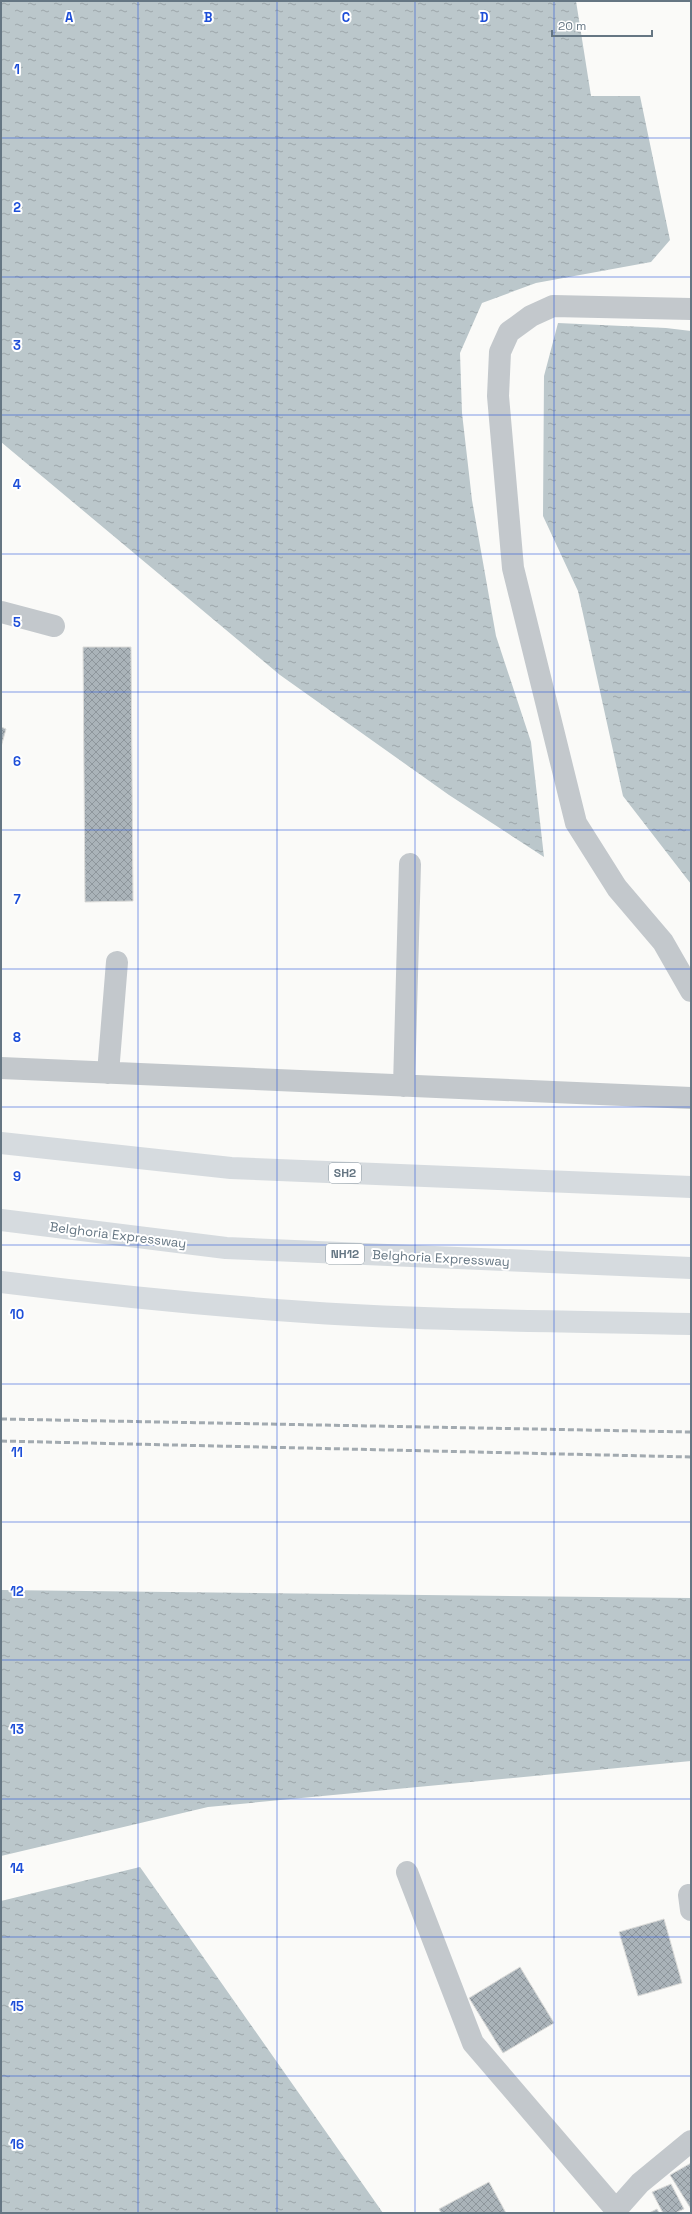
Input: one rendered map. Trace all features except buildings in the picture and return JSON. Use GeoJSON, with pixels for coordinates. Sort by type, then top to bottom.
{"type":"FeatureCollection","features":[{"type":"Feature","properties":{"kind":"main road","name":"SH2"},"geometry":{"type":"LineString","coordinates":[[1,1142],[231,1168],[691,1186]]}},
{"type":"Feature","properties":{"kind":"main road","name":"Belghoria Expressway"},"geometry":{"type":"LineString","coordinates":[[1,1220],[226,1248],[691,1268]]}},
{"type":"Feature","properties":{"kind":"main road"},"geometry":{"type":"LineString","coordinates":[[1,1282],[90,1293],[292,1311],[505,1320],[691,1324]]}},
{"type":"Feature","properties":{"kind":"street"},"geometry":{"type":"LineString","coordinates":[[691,309],[553,306],[532,316],[509,332],[500,352],[498,396],[513,568],[576,823],[617,888],[663,942],[691,991]]}},
{"type":"Feature","properties":{"kind":"street"},"geometry":{"type":"LineString","coordinates":[[1,612],[54,626]]}},
{"type":"Feature","properties":{"kind":"street"},"geometry":{"type":"LineString","coordinates":[[404,1086],[410,864]]}},
{"type":"Feature","properties":{"kind":"street"},"geometry":{"type":"LineString","coordinates":[[108,1073],[117,962]]}},
{"type":"Feature","properties":{"kind":"street"},"geometry":{"type":"LineString","coordinates":[[1,1068],[691,1098]]}},
{"type":"Feature","properties":{"kind":"street"},"geometry":{"type":"LineString","coordinates":[[406,1872],[472,2043],[616,2211],[640,2183],[691,2141]]}},
{"type":"Feature","properties":{"kind":"water"},"geometry":{"type":"Polygon","coordinates":[[[1,1],[576,1],[591,96],[640,96],[670,240],[651,262],[536,283],[482,303],[460,353],[462,413],[472,500],[496,636],[531,742],[544,857],[449,795],[280,675],[1,442],[1,1]]]}},
{"type":"Feature","properties":{"kind":"water"},"geometry":{"type":"Polygon","coordinates":[[[558,323],[666,328],[691,331],[691,884],[623,796],[578,591],[543,516],[544,376],[558,323]]]}},
{"type":"Feature","properties":{"kind":"water"},"geometry":{"type":"Polygon","coordinates":[[[1,1590],[691,1598],[691,1761],[208,1807],[1,1856],[1,1590]]]}},
{"type":"Feature","properties":{"kind":"water"},"geometry":{"type":"Polygon","coordinates":[[[140,1867],[383,2213],[1,2213],[1,1901],[140,1867]]]}},
{"type":"Feature","properties":{"kind":"railway"},"geometry":{"type":"LineString","coordinates":[[1,1419],[691,1432]]}},
{"type":"Feature","properties":{"kind":"railway"},"geometry":{"type":"LineString","coordinates":[[1,1441],[691,1457]]}}]}
